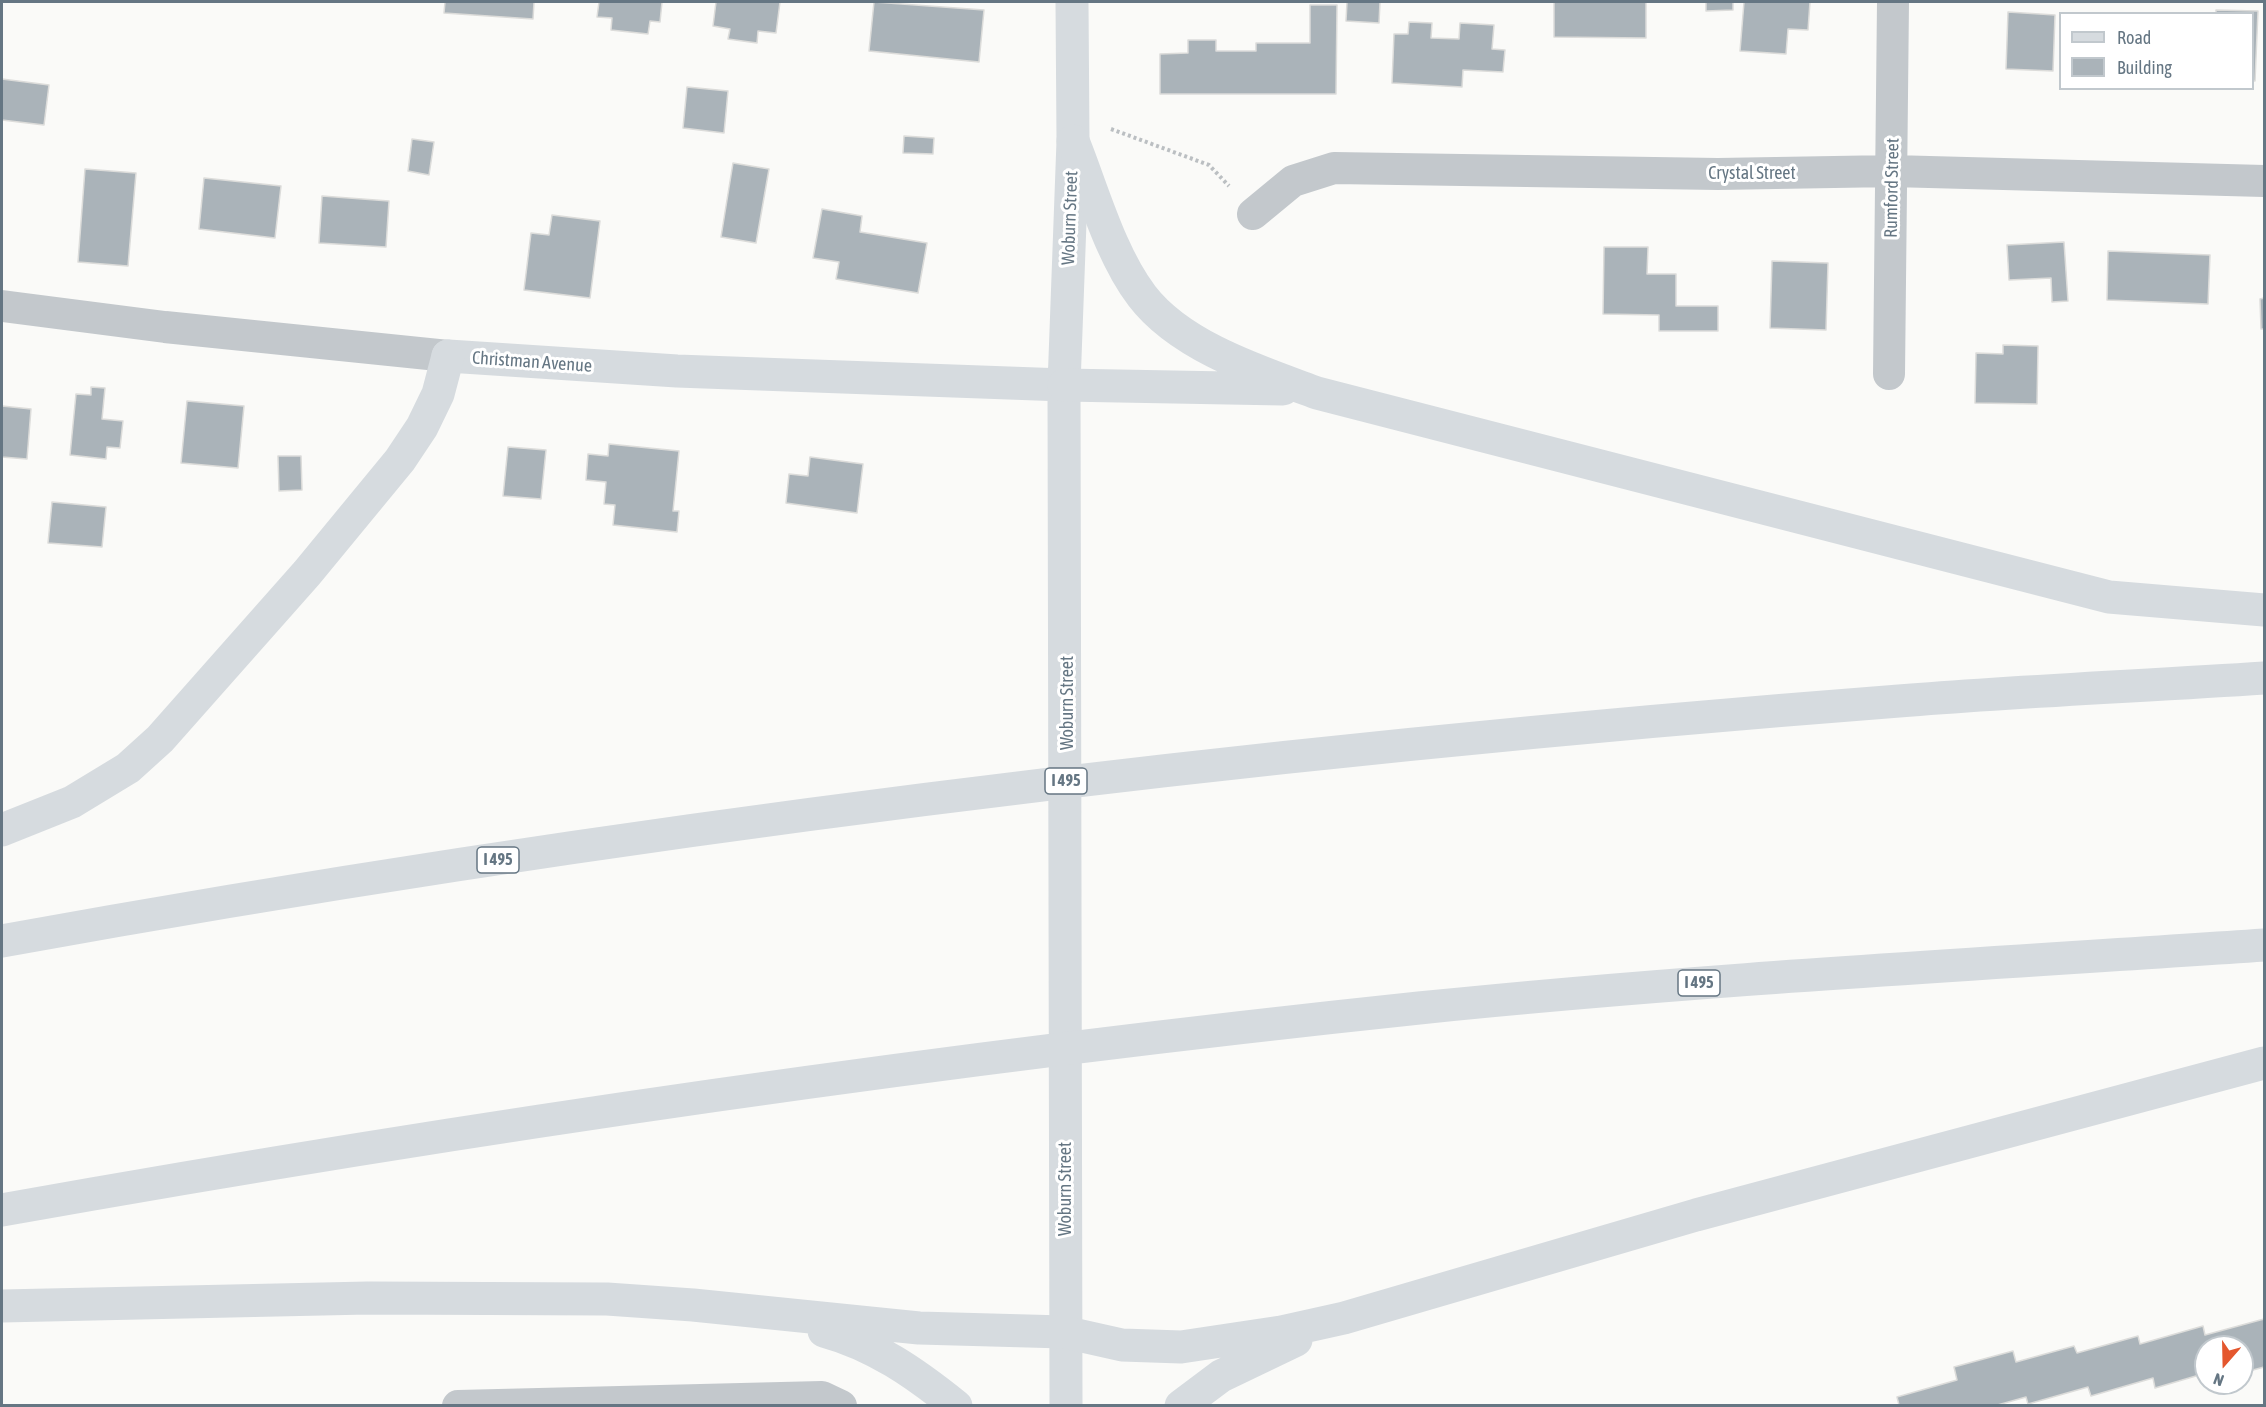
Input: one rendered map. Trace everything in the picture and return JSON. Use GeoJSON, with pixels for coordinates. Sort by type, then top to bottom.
{"type":"FeatureCollection","features":[{"type":"Feature","properties":{"kind":"main road","name":"Woburn Street"},"geometry":{"type":"LineString","coordinates":[[1066,1406],[1064,1332],[1067,705],[1065,385],[1073,128],[1072,2]]}},
{"type":"Feature","properties":{"kind":"main road"},"geometry":{"type":"LineString","coordinates":[[1073,128],[1124,268],[1143,298],[1173,327],[1228,359],[1317,393],[2109,597],[2265,610]]}},
{"type":"Feature","properties":{"kind":"main road"},"geometry":{"type":"LineString","coordinates":[[2,830],[72,802],[128,768],[160,739],[307,573],[400,460],[422,427],[438,394],[448,356]]}},
{"type":"Feature","properties":{"kind":"main road","name":"Christman Avenue"},"geometry":{"type":"LineString","coordinates":[[448,356],[677,371],[1065,385],[1277,388],[1317,393]]}},
{"type":"Feature","properties":{"kind":"main road","name":"I 495"},"geometry":{"type":"LineString","coordinates":[[2,941],[156,913],[711,828],[1136,773],[1520,733],[1903,700],[2265,678]]}},
{"type":"Feature","properties":{"kind":"main road","name":"I 495"},"geometry":{"type":"LineString","coordinates":[[2,1210],[260,1164],[781,1084],[994,1056],[1422,1008],[1709,982],[2265,945]]}},
{"type":"Feature","properties":{"kind":"main road"},"geometry":{"type":"LineString","coordinates":[[2,1306],[503,1296],[607,1299],[919,1328],[1064,1332],[1122,1345],[1181,1347],[1281,1332],[1344,1318],[1696,1215],[2265,1063]]}},
{"type":"Feature","properties":{"kind":"main road"},"geometry":{"type":"LineString","coordinates":[[759,1313],[851,1338],[911,1370],[956,1406]]}},
{"type":"Feature","properties":{"kind":"main road"},"geometry":{"type":"LineString","coordinates":[[1181,1406],[1221,1376],[1344,1318]]}},
{"type":"Feature","properties":{"kind":"street","name":"Rumford Street"},"geometry":{"type":"LineString","coordinates":[[1889,374],[1893,171],[1893,2]]}},
{"type":"Feature","properties":{"kind":"street","name":"Crystal Street"},"geometry":{"type":"LineString","coordinates":[[1253,214],[1293,181],[1334,168],[1718,174],[1893,171],[2265,181]]}},
{"type":"Feature","properties":{"kind":"street","name":"Christman Avenue"},"geometry":{"type":"LineString","coordinates":[[2,306],[165,327],[448,356]]}},
{"type":"Feature","properties":{"kind":"street"},"geometry":{"type":"LineString","coordinates":[[458,1406],[822,1397],[841,1406]]}},
{"type":"Feature","properties":{"kind":"path"},"geometry":{"type":"LineString","coordinates":[[1073,128],[1209,165],[1253,214]]}},
{"type":"Feature","properties":{"kind":"building"},"geometry":{"type":"Polygon","coordinates":[[[445,2],[534,2],[533,19],[444,13],[445,2]]]}},
{"type":"Feature","properties":{"kind":"building"},"geometry":{"type":"Polygon","coordinates":[[[599,2],[662,2],[660,22],[650,21],[648,34],[611,30],[612,18],[597,17],[599,2]]]}},
{"type":"Feature","properties":{"kind":"building"},"geometry":{"type":"Polygon","coordinates":[[[716,2],[780,2],[776,33],[758,31],[757,43],[728,39],[730,29],[713,26],[716,2]]]}},
{"type":"Feature","properties":{"kind":"building"},"geometry":{"type":"Polygon","coordinates":[[[874,2],[984,10],[979,62],[869,51],[874,2]]]}},
{"type":"Feature","properties":{"kind":"building"},"geometry":{"type":"Polygon","coordinates":[[[1347,2],[1380,2],[1379,23],[1346,21],[1347,2]]]}},
{"type":"Feature","properties":{"kind":"building"},"geometry":{"type":"Polygon","coordinates":[[[1554,2],[1646,2],[1646,38],[1554,37],[1554,2]]]}},
{"type":"Feature","properties":{"kind":"building"},"geometry":{"type":"Polygon","coordinates":[[[1706,2],[1733,2],[1733,10],[1706,11],[1706,2]]]}},
{"type":"Feature","properties":{"kind":"building"},"geometry":{"type":"Polygon","coordinates":[[[1744,2],[1810,2],[1808,30],[1788,29],[1786,54],[1740,51],[1744,2]]]}},
{"type":"Feature","properties":{"kind":"building"},"geometry":{"type":"Polygon","coordinates":[[[1310,5],[1337,5],[1336,94],[1160,94],[1160,54],[1188,53],[1188,40],[1216,40],[1216,51],[1256,51],[1256,43],[1310,43],[1310,5]]]}},
{"type":"Feature","properties":{"kind":"building"},"geometry":{"type":"Polygon","coordinates":[[[2216,10],[2258,11],[2255,81],[2254,12],[2216,12],[2216,10]]]}},
{"type":"Feature","properties":{"kind":"building"},"geometry":{"type":"Polygon","coordinates":[[[2008,12],[2055,15],[2053,71],[2006,69],[2008,12]]]}},
{"type":"Feature","properties":{"kind":"building"},"geometry":{"type":"Polygon","coordinates":[[[1409,22],[1432,23],[1431,38],[1459,39],[1460,23],[1494,25],[1492,49],[1505,50],[1503,72],[1463,70],[1462,87],[1392,83],[1394,34],[1408,34],[1409,22]]]}},
{"type":"Feature","properties":{"kind":"building"},"geometry":{"type":"Polygon","coordinates":[[[2,79],[49,85],[44,125],[2,120],[2,79]]]}},
{"type":"Feature","properties":{"kind":"building"},"geometry":{"type":"Polygon","coordinates":[[[687,87],[728,91],[724,133],[683,128],[687,87]]]}},
{"type":"Feature","properties":{"kind":"building"},"geometry":{"type":"Polygon","coordinates":[[[904,136],[934,138],[933,154],[903,153],[904,136]]]}},
{"type":"Feature","properties":{"kind":"building"},"geometry":{"type":"Polygon","coordinates":[[[412,139],[434,142],[429,175],[408,171],[412,139]]]}},
{"type":"Feature","properties":{"kind":"building"},"geometry":{"type":"Polygon","coordinates":[[[733,163],[769,169],[756,243],[721,237],[733,163]]]}},
{"type":"Feature","properties":{"kind":"building"},"geometry":{"type":"Polygon","coordinates":[[[85,169],[136,173],[128,266],[78,262],[85,169]]]}},
{"type":"Feature","properties":{"kind":"building"},"geometry":{"type":"Polygon","coordinates":[[[204,178],[281,186],[275,238],[199,229],[204,178]]]}},
{"type":"Feature","properties":{"kind":"building"},"geometry":{"type":"Polygon","coordinates":[[[322,196],[389,201],[386,247],[319,243],[322,196]]]}},
{"type":"Feature","properties":{"kind":"building"},"geometry":{"type":"Polygon","coordinates":[[[822,209],[862,216],[860,232],[927,243],[918,293],[836,279],[839,262],[813,258],[822,209]]]}},
{"type":"Feature","properties":{"kind":"building"},"geometry":{"type":"Polygon","coordinates":[[[552,215],[600,221],[590,298],[524,290],[531,233],[549,235],[552,215]]]}},
{"type":"Feature","properties":{"kind":"building"},"geometry":{"type":"Polygon","coordinates":[[[2064,242],[2068,301],[2052,302],[2051,278],[2009,280],[2007,245],[2064,242]]]}},
{"type":"Feature","properties":{"kind":"building"},"geometry":{"type":"Polygon","coordinates":[[[1604,247],[1648,247],[1647,274],[1676,274],[1676,306],[1718,306],[1718,331],[1659,331],[1659,315],[1603,314],[1604,247]]]}},
{"type":"Feature","properties":{"kind":"building"},"geometry":{"type":"Polygon","coordinates":[[[2108,251],[2210,255],[2208,304],[2107,300],[2108,251]]]}},
{"type":"Feature","properties":{"kind":"building"},"geometry":{"type":"Polygon","coordinates":[[[1772,261],[1828,263],[1826,330],[1770,328],[1772,261]]]}},
{"type":"Feature","properties":{"kind":"building"},"geometry":{"type":"Polygon","coordinates":[[[2264,298],[2264,329],[2261,329],[2260,299],[2264,298]]]}},
{"type":"Feature","properties":{"kind":"building"},"geometry":{"type":"Polygon","coordinates":[[[2003,345],[2038,346],[2037,404],[1975,403],[1976,353],[2003,354],[2003,345]]]}},
{"type":"Feature","properties":{"kind":"building"},"geometry":{"type":"Polygon","coordinates":[[[91,387],[105,388],[102,419],[123,421],[120,448],[107,447],[106,459],[70,455],[76,394],[91,395],[91,387]]]}},
{"type":"Feature","properties":{"kind":"building"},"geometry":{"type":"Polygon","coordinates":[[[187,401],[244,406],[238,468],[181,463],[187,401]]]}},
{"type":"Feature","properties":{"kind":"building"},"geometry":{"type":"Polygon","coordinates":[[[2,406],[31,409],[27,459],[2,457],[2,406]]]}},
{"type":"Feature","properties":{"kind":"building"},"geometry":{"type":"Polygon","coordinates":[[[609,444],[679,451],[673,511],[679,511],[677,532],[613,525],[615,505],[604,504],[606,482],[586,480],[588,454],[608,456],[609,444]]]}},
{"type":"Feature","properties":{"kind":"building"},"geometry":{"type":"Polygon","coordinates":[[[508,447],[546,450],[541,499],[503,496],[508,447]]]}},
{"type":"Feature","properties":{"kind":"building"},"geometry":{"type":"Polygon","coordinates":[[[278,456],[301,456],[302,490],[279,491],[278,456]]]}},
{"type":"Feature","properties":{"kind":"building"},"geometry":{"type":"Polygon","coordinates":[[[810,457],[863,464],[857,513],[786,503],[789,474],[808,476],[810,457]]]}},
{"type":"Feature","properties":{"kind":"building"},"geometry":{"type":"Polygon","coordinates":[[[52,502],[106,507],[102,547],[48,543],[52,502]]]}},
{"type":"Feature","properties":{"kind":"building"},"geometry":{"type":"Polygon","coordinates":[[[2264,1319],[2264,1367],[2254,1370],[2254,1335],[2205,1335],[2264,1319]]]}},
{"type":"Feature","properties":{"kind":"building"},"geometry":{"type":"Polygon","coordinates":[[[2203,1326],[2205,1335],[2194,1335],[2194,1377],[2155,1388],[2153,1378],[2091,1396],[2088,1387],[2028,1404],[2026,1397],[1994,1406],[1897,1406],[1899,1405],[1897,1397],[1957,1380],[1954,1367],[2013,1351],[2016,1362],[2074,1346],[2077,1353],[2138,1336],[2140,1344],[2203,1326]]]}}]}
